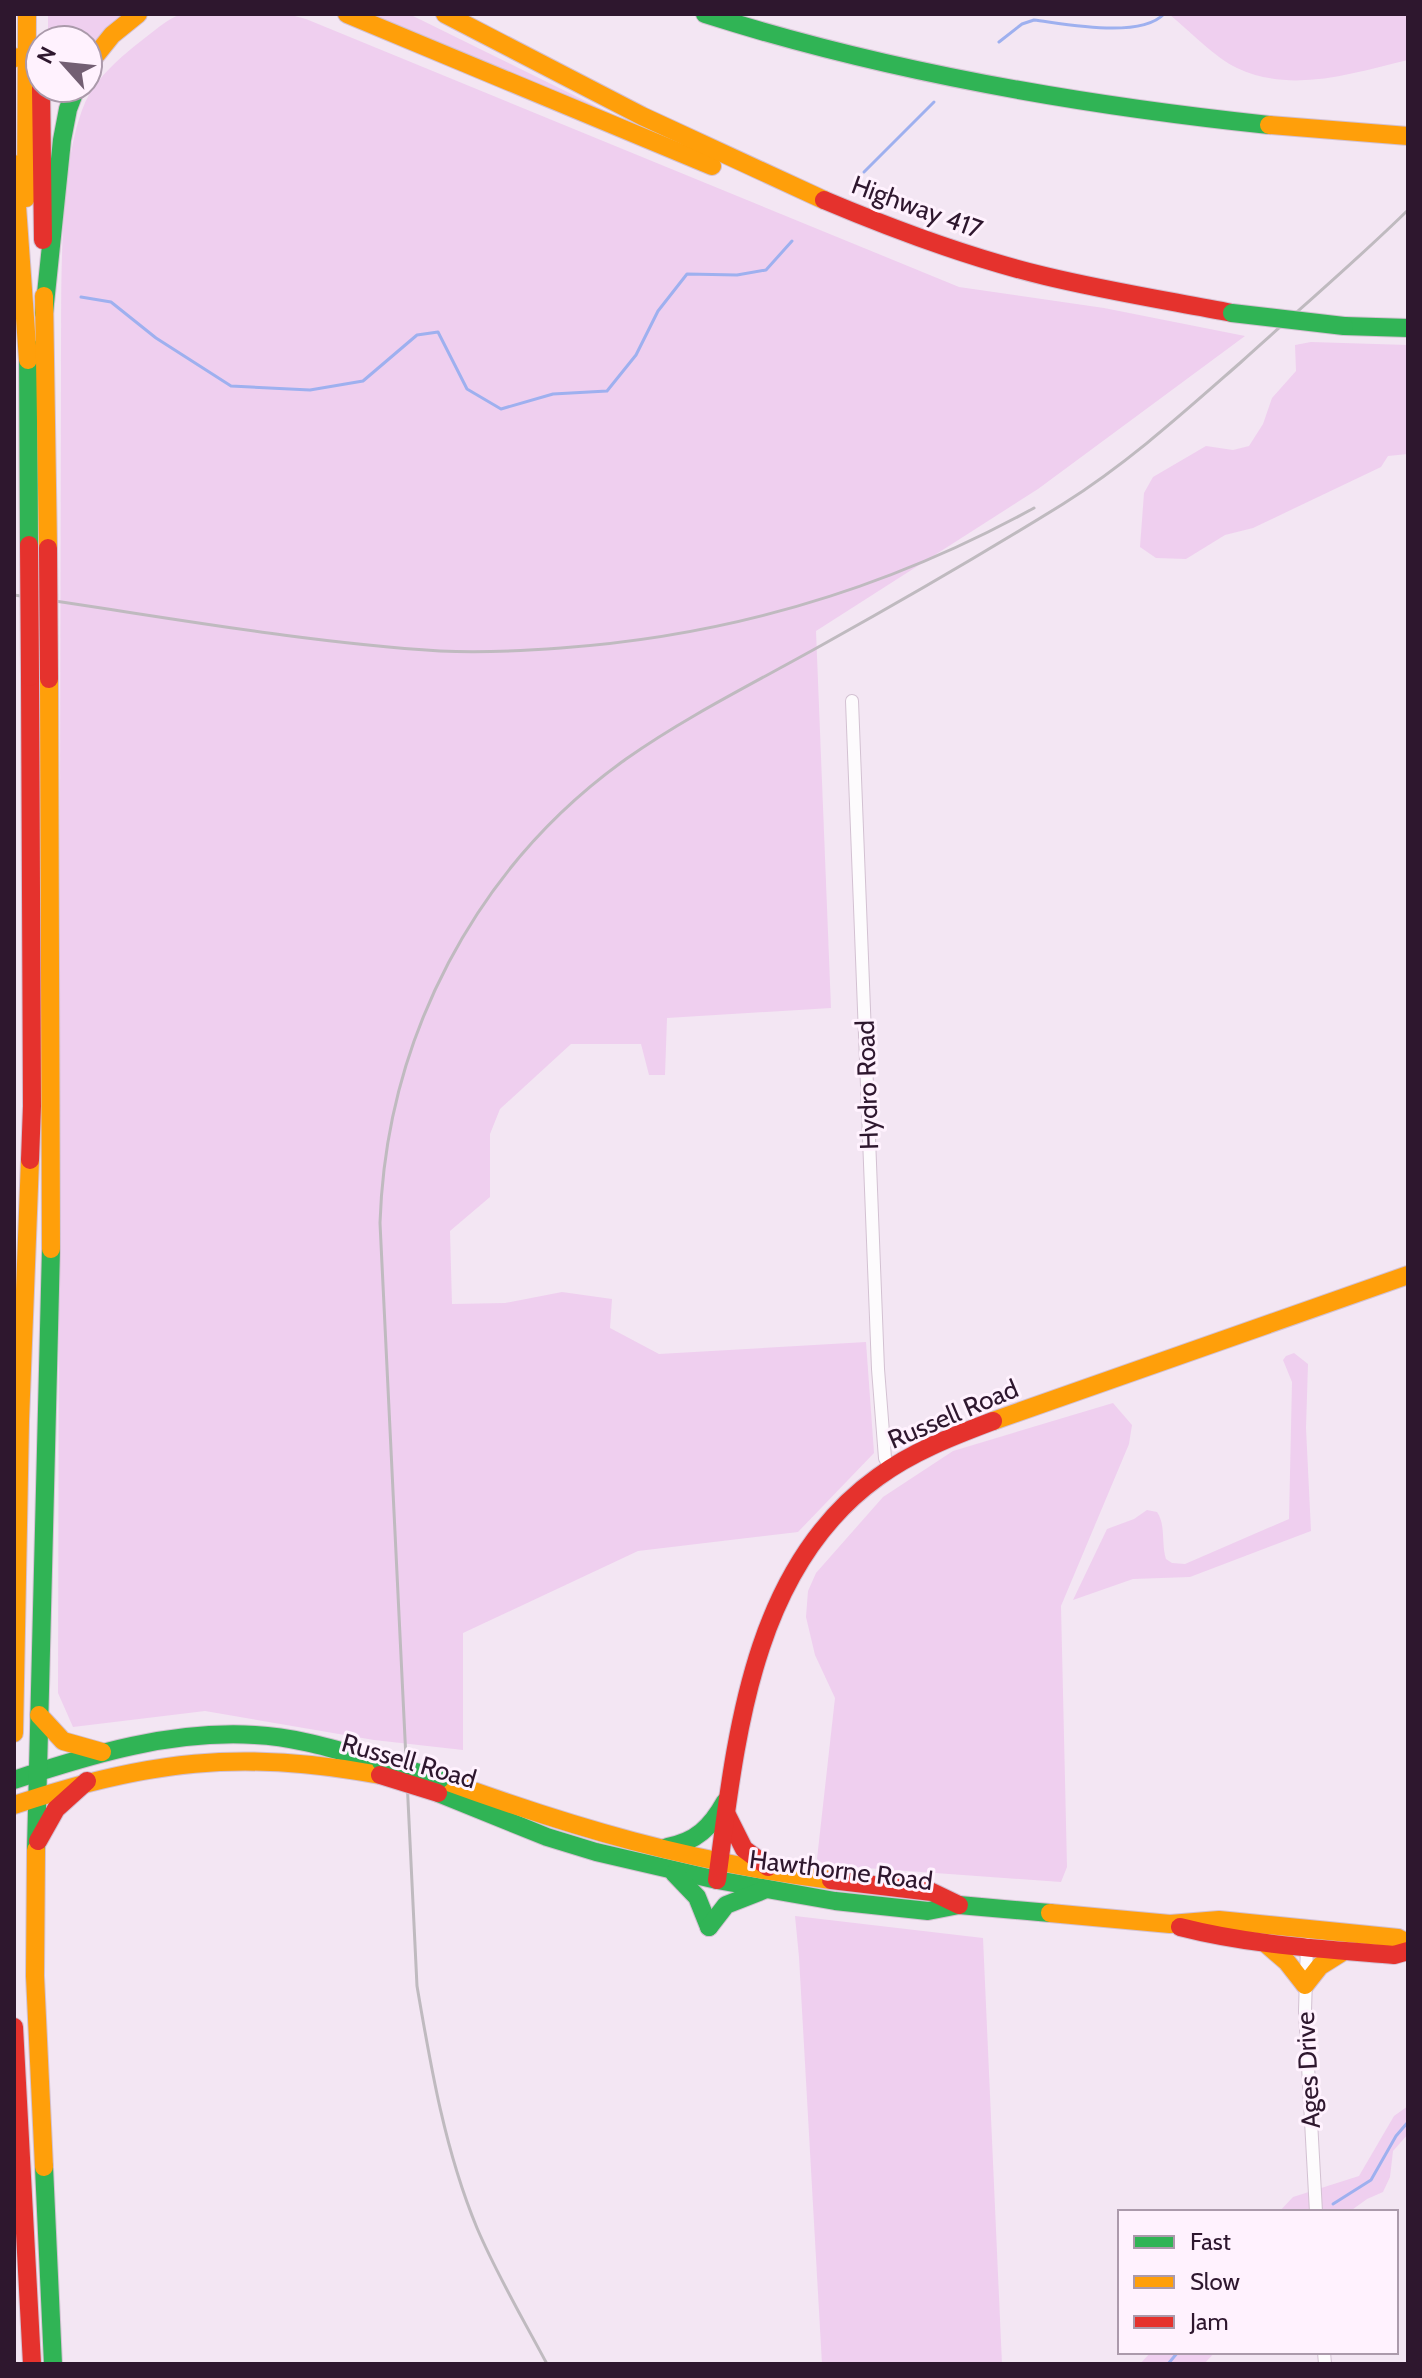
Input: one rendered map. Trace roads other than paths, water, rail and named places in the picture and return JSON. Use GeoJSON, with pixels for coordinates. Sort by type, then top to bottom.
{"type":"FeatureCollection","features":[{"type":"Feature","properties":{"kind":"main road"},"geometry":{"type":"LineString","coordinates":[[104,45],[138,14]]}},
{"type":"Feature","properties":{"kind":"main road"},"geometry":{"type":"LineString","coordinates":[[347,14],[791,198],[890,233],[944,247]]}},
{"type":"Feature","properties":{"kind":"main road","name":"Highway 417"},"geometry":{"type":"LineString","coordinates":[[445,14],[721,156],[814,197],[944,247],[987,261],[1064,279],[1232,313],[1344,326],[1408,328]]}},
{"type":"Feature","properties":{"kind":"main road"},"geometry":{"type":"LineString","coordinates":[[705,14],[873,61],[1086,102],[1220,121],[1408,136]]}},
{"type":"Feature","properties":{"kind":"main road"},"geometry":{"type":"LineString","coordinates":[[741,14],[873,61]]}},
{"type":"Feature","properties":{"kind":"main road"},"geometry":{"type":"LineString","coordinates":[[14,1733],[18,1376],[24,1312],[32,1106],[31,828],[22,766],[30,686],[27,104]]}},
{"type":"Feature","properties":{"kind":"main road"},"geometry":{"type":"LineString","coordinates":[[41,104],[52,1029],[48,1378],[36,1772],[35,1976],[53,2364]]}},
{"type":"Feature","properties":{"kind":"main road"},"geometry":{"type":"LineString","coordinates":[[44,313],[62,140],[70,104]]}},
{"type":"Feature","properties":{"kind":"main road"},"geometry":{"type":"LineString","coordinates":[[14,164],[28,360]]}},
{"type":"Feature","properties":{"kind":"main road"},"geometry":{"type":"LineString","coordinates":[[14,732],[30,686]]}},
{"type":"Feature","properties":{"kind":"main road"},"geometry":{"type":"LineString","coordinates":[[22,766],[50,767]]}},
{"type":"Feature","properties":{"kind":"main road"},"geometry":{"type":"LineString","coordinates":[[14,791],[31,828]]}},
{"type":"Feature","properties":{"kind":"main road","name":"Russell Road"},"geometry":{"type":"LineString","coordinates":[[439,1786],[547,1837],[717,1880],[753,1673],[765,1635],[784,1591],[805,1554],[859,1492],[890,1468],[919,1452],[1006,1417],[1408,1275]]}},
{"type":"Feature","properties":{"kind":"main road"},"geometry":{"type":"LineString","coordinates":[[14,1332],[24,1312]]}},
{"type":"Feature","properties":{"kind":"main road"},"geometry":{"type":"LineString","coordinates":[[18,1376],[48,1378]]}},
{"type":"Feature","properties":{"kind":"main road"},"geometry":{"type":"LineString","coordinates":[[39,1715],[63,1741],[102,1752]]}},
{"type":"Feature","properties":{"kind":"main road","name":"Russell Road"},"geometry":{"type":"LineString","coordinates":[[14,1780],[102,1752],[157,1741],[236,1735],[304,1742],[439,1786],[656,1849],[720,1861]]}},
{"type":"Feature","properties":{"kind":"main road","name":"Russell Road"},"geometry":{"type":"LineString","coordinates":[[14,1805],[87,1781],[149,1767],[245,1758],[381,1768]]}},
{"type":"Feature","properties":{"kind":"main road"},"geometry":{"type":"LineString","coordinates":[[36,1845],[56,1809],[87,1781]]}},
{"type":"Feature","properties":{"kind":"main road"},"geometry":{"type":"LineString","coordinates":[[656,1849],[701,1837],[731,1793]]}},
{"type":"Feature","properties":{"kind":"main road"},"geometry":{"type":"LineString","coordinates":[[727,1815],[744,1849],[777,1873]]}},
{"type":"Feature","properties":{"kind":"main road","name":"Hawthorne Road"},"geometry":{"type":"LineString","coordinates":[[720,1861],[777,1873],[932,1892],[959,1905]]}},
{"type":"Feature","properties":{"kind":"main road"},"geometry":{"type":"LineString","coordinates":[[668,1870],[697,1893],[709,1927],[719,1911],[731,1902],[766,1890]]}},
{"type":"Feature","properties":{"kind":"main road","name":"Hawthorne Road"},"geometry":{"type":"LineString","coordinates":[[717,1880],[835,1901],[928,1911],[959,1905],[1170,1924],[1219,1920],[1307,1938],[1344,1951],[1394,1955],[1408,1951]]}},
{"type":"Feature","properties":{"kind":"main road","name":"Hawthorne Road"},"geometry":{"type":"LineString","coordinates":[[1170,1924],[1216,1938],[1265,1943],[1307,1938],[1398,1938],[1408,1943]]}},
{"type":"Feature","properties":{"kind":"main road"},"geometry":{"type":"LineString","coordinates":[[1265,1943],[1287,1962],[1305,1985],[1320,1966],[1344,1951]]}},
{"type":"Feature","properties":{"kind":"main road"},"geometry":{"type":"LineString","coordinates":[[14,2027],[18,2190],[32,2364]]}},
{"type":"Feature","properties":{"kind":"street","name":"Hydro Road"},"geometry":{"type":"LineString","coordinates":[[852,701],[878,1369],[885,1458],[890,1468]]}},
{"type":"Feature","properties":{"kind":"street","name":"Ages Drive"},"geometry":{"type":"LineString","coordinates":[[1307,1938],[1305,1985],[1316,2210]]}},
{"type":"Feature","properties":{"kind":"street"},"geometry":{"type":"LineString","coordinates":[[18,2190],[44,2188]]}},
{"type":"Feature","properties":{"kind":"waterway"},"geometry":{"type":"LineString","coordinates":[[999,42],[1022,24],[1034,20],[1121,28],[1153,22],[1164,14]]}},
{"type":"Feature","properties":{"kind":"waterway"},"geometry":{"type":"LineString","coordinates":[[864,172],[934,102]]}},
{"type":"Feature","properties":{"kind":"waterway"},"geometry":{"type":"LineString","coordinates":[[81,297],[111,302],[156,338],[231,386],[310,390],[363,381],[417,335],[438,332],[467,389],[501,409],[553,394],[607,391],[636,355],[658,311],[687,274],[737,275],[766,270],[792,241]]}},
{"type":"Feature","properties":{"kind":"waterway"},"geometry":{"type":"LineString","coordinates":[[1333,2204],[1371,2180],[1396,2136],[1408,2122]]}},
{"type":"Feature","properties":{"kind":"waterway"},"geometry":{"type":"LineString","coordinates":[[1168,2364],[1176,2354]]}},
{"type":"Feature","properties":{"kind":"railway"},"geometry":{"type":"LineString","coordinates":[[547,2364],[493,2263],[466,2199],[440,2109],[417,1986],[380,1223],[386,1155],[400,1088],[421,1024],[449,962],[483,905],[525,851],[572,802],[626,759],[673,728],[943,576],[1087,488],[1133,455],[1197,400],[1408,210]]}},
{"type":"Feature","properties":{"kind":"railway"},"geometry":{"type":"LineString","coordinates":[[14,595],[280,635],[387,647],[470,652],[561,648],[685,632],[805,604],[922,562],[1034,508]]}}]}
